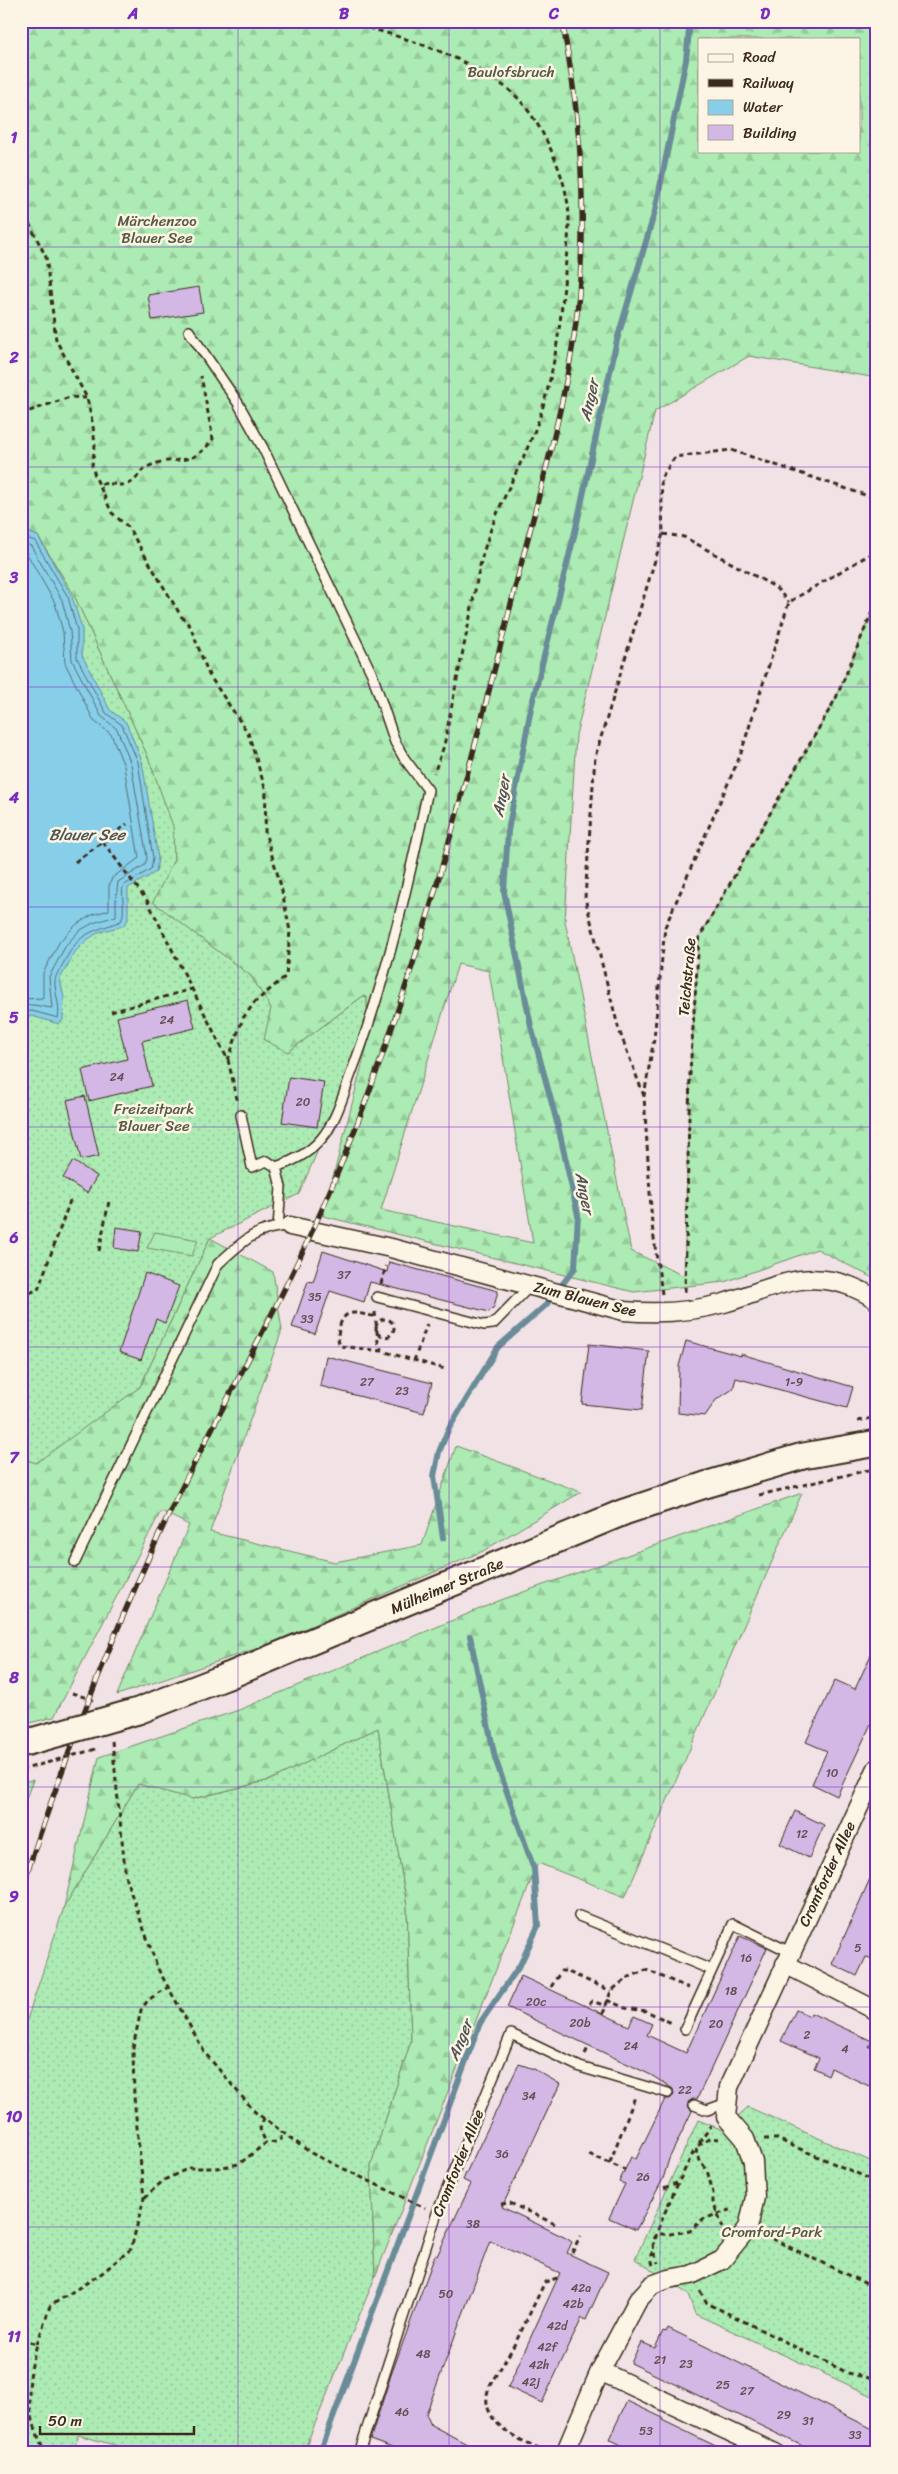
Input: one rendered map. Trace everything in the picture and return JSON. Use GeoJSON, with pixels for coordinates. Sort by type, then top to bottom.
{"type":"FeatureCollection","features":[{"type":"Feature","properties":{"kind":"main road","name":"Mülheimer Straße"},"geometry":{"type":"LineString","coordinates":[[21,1744],[138,1711],[228,1676],[624,1512],[705,1484],[803,1456],[877,1443]]}},
{"type":"Feature","properties":{"kind":"street","name":"Zum Blauen See"},"geometry":{"type":"LineString","coordinates":[[284,1226],[391,1248],[624,1311],[665,1312],[723,1304],[796,1279],[816,1278],[836,1281],[857,1289],[877,1301]]}},
{"type":"Feature","properties":{"kind":"street","name":"Cromforder Allee"},"geometry":{"type":"LineString","coordinates":[[727,2110],[729,2087],[787,1958],[877,1768]]}},
{"type":"Feature","properties":{"kind":"street"},"geometry":{"type":"LineString","coordinates":[[787,1958],[877,2011]]}},
{"type":"Feature","properties":{"kind":"street"},"geometry":{"type":"LineString","coordinates":[[565,2453],[600,2371],[638,2300],[666,2272],[690,2275],[722,2260],[748,2228],[755,2197],[753,2162],[745,2139],[727,2110]]}},
{"type":"Feature","properties":{"kind":"street"},"geometry":{"type":"LineString","coordinates":[[600,2371],[775,2453]]}},
{"type":"Feature","properties":{"kind":"lane"},"geometry":{"type":"LineString","coordinates":[[189,331],[238,403],[263,448],[372,674],[395,742],[404,758],[428,790],[409,880],[366,1032],[334,1119],[325,1134],[314,1146],[289,1162],[276,1167]]}},
{"type":"Feature","properties":{"kind":"lane"},"geometry":{"type":"LineString","coordinates":[[75,1562],[218,1264],[255,1233],[284,1226],[282,1187],[276,1167],[267,1161],[252,1166],[241,1115]]}},
{"type":"Feature","properties":{"kind":"lane"},"geometry":{"type":"LineString","coordinates":[[377,1297],[470,1322],[493,1324],[535,1287]]}},
{"type":"Feature","properties":{"kind":"lane"},"geometry":{"type":"LineString","coordinates":[[580,1916],[712,1970]]}},
{"type":"Feature","properties":{"kind":"lane"},"geometry":{"type":"LineString","coordinates":[[684,2029],[733,1924],[787,1958]]}},
{"type":"Feature","properties":{"kind":"lane","name":"Cromforder Allee"},"geometry":{"type":"LineString","coordinates":[[358,2453],[437,2213],[511,2034],[580,2066],[640,2086],[668,2093]]}},
{"type":"Feature","properties":{"kind":"lane"},"geometry":{"type":"LineString","coordinates":[[694,2105],[707,2110],[727,2110]]}},
{"type":"Feature","properties":{"kind":"path"},"geometry":{"type":"LineString","coordinates":[[343,21],[428,46],[476,68],[509,90],[527,108],[554,156],[567,199],[568,225],[565,282],[553,364],[532,436],[486,544],[444,746],[428,790]]}},
{"type":"Feature","properties":{"kind":"path"},"geometry":{"type":"LineString","coordinates":[[21,207],[46,257],[56,340],[87,398],[95,446],[92,465],[95,476],[101,484],[112,513],[128,528],[181,616],[190,626],[210,675],[248,733],[266,791],[265,832],[281,886],[290,931],[286,976],[255,1002],[242,1018],[228,1060]]}},
{"type":"Feature","properties":{"kind":"path"},"geometry":{"type":"LineString","coordinates":[[101,484],[112,482],[125,485],[133,483],[142,469],[160,460],[184,461],[203,452],[213,439],[201,376],[209,362]]}},
{"type":"Feature","properties":{"kind":"path"},"geometry":{"type":"LineString","coordinates":[[21,414],[70,397],[87,398]]}},
{"type":"Feature","properties":{"kind":"path"},"geometry":{"type":"LineString","coordinates":[[644,1096],[619,1030],[585,898],[595,756],[662,534],[661,478],[675,457],[731,450],[877,499]]}},
{"type":"Feature","properties":{"kind":"path"},"geometry":{"type":"LineString","coordinates":[[662,534],[684,537],[776,587],[789,602]]}},
{"type":"Feature","properties":{"kind":"path"},"geometry":{"type":"LineString","coordinates":[[665,1312],[652,1225],[644,1096],[654,1039],[665,927],[740,756],[789,602],[877,550]]}},
{"type":"Feature","properties":{"kind":"path","name":"Teichstraße"},"geometry":{"type":"LineString","coordinates":[[686,1310],[684,1276],[690,1082],[699,938],[836,698],[877,600]]}},
{"type":"Feature","properties":{"kind":"path"},"geometry":{"type":"LineString","coordinates":[[75,862],[127,824]]}},
{"type":"Feature","properties":{"kind":"path"},"geometry":{"type":"LineString","coordinates":[[103,842],[148,902],[228,1060],[238,1100]]}},
{"type":"Feature","properties":{"kind":"path"},"geometry":{"type":"LineString","coordinates":[[111,1012],[192,989]]}},
{"type":"Feature","properties":{"kind":"path"},"geometry":{"type":"LineString","coordinates":[[21,1295],[38,1290],[71,1198]]}},
{"type":"Feature","properties":{"kind":"path"},"geometry":{"type":"LineString","coordinates":[[99,1251],[109,1201]]}},
{"type":"Feature","properties":{"kind":"path"},"geometry":{"type":"LineString","coordinates":[[382,1351],[374,1316],[377,1297],[391,1248]]}},
{"type":"Feature","properties":{"kind":"path"},"geometry":{"type":"LineString","coordinates":[[374,1316],[352,1312],[347,1314],[343,1318],[340,1327],[338,1341],[340,1346],[382,1351],[445,1370]]}},
{"type":"Feature","properties":{"kind":"path"},"geometry":{"type":"LineString","coordinates":[[414,1361],[424,1338],[430,1312]]}},
{"type":"Feature","properties":{"kind":"path"},"geometry":{"type":"LineString","coordinates":[[382,1320],[389,1320],[394,1326],[392,1332],[386,1337],[380,1336],[376,1329],[378,1322],[382,1320]]}},
{"type":"Feature","properties":{"kind":"path"},"geometry":{"type":"LineString","coordinates":[[758,1495],[877,1468]]}},
{"type":"Feature","properties":{"kind":"path"},"geometry":{"type":"LineString","coordinates":[[72,1693],[95,1701]]}},
{"type":"Feature","properties":{"kind":"path"},"geometry":{"type":"LineString","coordinates":[[112,1740],[126,1879],[158,1969],[205,2053],[256,2112],[311,2153],[423,2207]]}},
{"type":"Feature","properties":{"kind":"path"},"geometry":{"type":"LineString","coordinates":[[603,2014],[611,1991],[627,1978],[646,1970],[701,1993]]}},
{"type":"Feature","properties":{"kind":"path"},"geometry":{"type":"LineString","coordinates":[[551,1986],[561,1971],[566,1971],[611,1991]]}},
{"type":"Feature","properties":{"kind":"path"},"geometry":{"type":"LineString","coordinates":[[45,2453],[33,2422],[28,2398],[28,2375],[50,2306],[102,2273],[132,2249],[144,2198],[134,2097],[133,2047],[141,2010],[148,2000],[168,1987]]}},
{"type":"Feature","properties":{"kind":"path"},"geometry":{"type":"LineString","coordinates":[[607,2000],[625,2008],[646,2011],[684,2029]]}},
{"type":"Feature","properties":{"kind":"path"},"geometry":{"type":"LineString","coordinates":[[588,2004],[592,2001],[606,2006]]}},
{"type":"Feature","properties":{"kind":"path"},"geometry":{"type":"LineString","coordinates":[[585,2057],[589,2046]]}},
{"type":"Feature","properties":{"kind":"path"},"geometry":{"type":"LineString","coordinates":[[610,2162],[640,2086]]}},
{"type":"Feature","properties":{"kind":"path"},"geometry":{"type":"LineString","coordinates":[[666,2272],[656,2273],[651,2260],[654,2239],[697,2146],[714,2123],[727,2110]]}},
{"type":"Feature","properties":{"kind":"path"},"geometry":{"type":"LineString","coordinates":[[264,2118],[260,2130],[266,2143]]}},
{"type":"Feature","properties":{"kind":"path"},"geometry":{"type":"LineString","coordinates":[[144,2198],[164,2180],[189,2168],[217,2168],[239,2164],[266,2143],[276,2142],[281,2139],[280,2130]]}},
{"type":"Feature","properties":{"kind":"path"},"geometry":{"type":"LineString","coordinates":[[697,2146],[711,2138],[723,2140]]}},
{"type":"Feature","properties":{"kind":"path"},"geometry":{"type":"LineString","coordinates":[[745,2139],[777,2139],[877,2182]]}},
{"type":"Feature","properties":{"kind":"path"},"geometry":{"type":"LineString","coordinates":[[697,2146],[696,2155],[707,2170],[713,2193],[712,2202],[724,2230]]}},
{"type":"Feature","properties":{"kind":"path"},"geometry":{"type":"LineString","coordinates":[[590,2154],[625,2170]]}},
{"type":"Feature","properties":{"kind":"path"},"geometry":{"type":"LineString","coordinates":[[664,2188],[680,2181]]}},
{"type":"Feature","properties":{"kind":"path"},"geometry":{"type":"LineString","coordinates":[[501,2204],[510,2203],[555,2224]]}},
{"type":"Feature","properties":{"kind":"path"},"geometry":{"type":"LineString","coordinates":[[654,2239],[657,2234],[690,2231],[703,2218],[734,2208]]}},
{"type":"Feature","properties":{"kind":"path"},"geometry":{"type":"LineString","coordinates":[[748,2228],[877,2289]]}},
{"type":"Feature","properties":{"kind":"path"},"geometry":{"type":"LineString","coordinates":[[572,2253],[580,2236]]}},
{"type":"Feature","properties":{"kind":"path"},"geometry":{"type":"LineString","coordinates":[[653,2244],[657,2262],[666,2272]]}},
{"type":"Feature","properties":{"kind":"path"},"geometry":{"type":"LineString","coordinates":[[690,2275],[708,2303],[848,2373],[877,2381]]}},
{"type":"Feature","properties":{"kind":"path"},"geometry":{"type":"LineString","coordinates":[[550,2453],[515,2438],[496,2421],[489,2409],[487,2395],[492,2382],[546,2282],[560,2277]]}},
{"type":"Feature","properties":{"kind":"path"},"geometry":{"type":"LineString","coordinates":[[21,2340],[37,2344]]}},
{"type":"Feature","properties":{"kind":"green space"},"geometry":{"type":"Polygon","coordinates":[[[21,21],[877,21],[877,378],[749,356],[655,411],[576,735],[565,921],[631,1251],[684,1276],[690,1072],[699,938],[836,698],[877,600],[877,1280],[817,1249],[724,1282],[634,1292],[323,1216],[368,1042],[367,997],[363,996],[288,1052],[264,1040],[271,1008],[251,976],[153,902],[174,860],[173,826],[148,757],[74,595],[38,536],[21,530],[21,21]],[[458,964],[381,1210],[533,1243],[489,971],[458,964]]]}},
{"type":"Feature","properties":{"kind":"green space","name":"Freizeitpark Blauer See"},"geometry":{"type":"Polygon","coordinates":[[[21,530],[38,536],[74,595],[148,757],[174,826],[174,860],[154,902],[251,976],[271,1008],[288,1052],[363,996],[367,997],[368,1042],[339,1121],[331,1137],[318,1150],[299,1194],[210,1238],[140,1387],[36,1464],[21,1458],[21,530]]]}},
{"type":"Feature","properties":{"kind":"green space"},"geometry":{"type":"Polygon","coordinates":[[[155,1232],[198,1240],[192,1256],[147,1248],[155,1232]]]}},
{"type":"Feature","properties":{"kind":"green space"},"geometry":{"type":"Polygon","coordinates":[[[210,1238],[273,1272],[282,1330],[210,1532],[335,1562],[422,1545],[456,1446],[581,1492],[483,1551],[267,1645],[117,1695],[189,1525],[161,1511],[54,1717],[21,1725],[21,1458],[36,1463],[140,1387],[210,1238]]]}},
{"type":"Feature","properties":{"kind":"green space"},"geometry":{"type":"Polygon","coordinates":[[[802,1493],[625,1897],[538,1863],[375,2277],[371,2165],[411,2041],[407,1906],[378,1728],[270,1780],[192,1799],[138,1784],[64,1907],[99,1757],[239,1710],[501,1600],[802,1493]]]}},
{"type":"Feature","properties":{"kind":"green space"},"geometry":{"type":"Polygon","coordinates":[[[378,1728],[407,1906],[411,2041],[371,2165],[375,2277],[303,2453],[143,2453],[78,2435],[74,2453],[21,2453],[21,2038],[64,1907],[138,1784],[193,1799],[270,1780],[378,1728]]]}},
{"type":"Feature","properties":{"kind":"green space"},"geometry":{"type":"Polygon","coordinates":[[[33,1780],[21,1812],[21,1782],[33,1780]]]}},
{"type":"Feature","properties":{"kind":"green space","name":"Cromford-Park"},"geometry":{"type":"Polygon","coordinates":[[[748,2107],[877,2164],[877,2398],[695,2314],[688,2294],[635,2259],[698,2120],[723,2130],[748,2107]]]}},
{"type":"Feature","properties":{"kind":"water","name":"Blauer See"},"geometry":{"type":"Polygon","coordinates":[[[21,530],[38,536],[72,596],[82,629],[82,655],[110,710],[126,722],[142,761],[158,858],[156,872],[128,888],[128,920],[123,926],[99,932],[87,940],[75,952],[60,979],[64,998],[63,1020],[59,1024],[32,1016],[21,1017],[21,530]]]}},
{"type":"Feature","properties":{"kind":"building"},"geometry":{"type":"Polygon","coordinates":[[[199,287],[203,312],[152,320],[148,295],[199,287]]]}},
{"type":"Feature","properties":{"kind":"building"},"geometry":{"type":"Polygon","coordinates":[[[188,1000],[195,1028],[142,1041],[152,1086],[89,1101],[82,1070],[127,1059],[117,1017],[188,1000]]]}},
{"type":"Feature","properties":{"kind":"building"},"geometry":{"type":"Polygon","coordinates":[[[289,1077],[324,1082],[317,1127],[282,1122],[289,1077]]]}},
{"type":"Feature","properties":{"kind":"building"},"geometry":{"type":"Polygon","coordinates":[[[85,1096],[99,1156],[81,1160],[67,1100],[85,1096]]]}},
{"type":"Feature","properties":{"kind":"building"},"geometry":{"type":"Polygon","coordinates":[[[73,1161],[97,1176],[87,1193],[63,1178],[73,1161]]]}},
{"type":"Feature","properties":{"kind":"building"},"geometry":{"type":"Polygon","coordinates":[[[116,1227],[142,1231],[138,1252],[114,1248],[116,1227]]]}},
{"type":"Feature","properties":{"kind":"building"},"geometry":{"type":"Polygon","coordinates":[[[323,1251],[387,1272],[389,1262],[498,1291],[494,1307],[489,1312],[370,1282],[364,1302],[330,1291],[315,1334],[292,1327],[308,1281],[313,1282],[323,1251]]]}},
{"type":"Feature","properties":{"kind":"building"},"geometry":{"type":"Polygon","coordinates":[[[145,1273],[179,1286],[165,1323],[156,1319],[141,1360],[119,1352],[145,1273]]]}},
{"type":"Feature","properties":{"kind":"building"},"geometry":{"type":"Polygon","coordinates":[[[686,1341],[741,1356],[741,1354],[853,1387],[847,1408],[736,1378],[733,1389],[716,1400],[705,1416],[678,1413],[679,1366],[686,1341]]]}},
{"type":"Feature","properties":{"kind":"building"},"geometry":{"type":"Polygon","coordinates":[[[589,1344],[649,1351],[642,1410],[582,1404],[589,1344]]]}},
{"type":"Feature","properties":{"kind":"building"},"geometry":{"type":"Polygon","coordinates":[[[326,1356],[432,1383],[424,1413],[320,1386],[326,1356]]]}},
{"type":"Feature","properties":{"kind":"building"},"geometry":{"type":"Polygon","coordinates":[[[877,1642],[877,1711],[837,1796],[812,1784],[827,1751],[806,1742],[835,1680],[855,1689],[877,1642]]]}},
{"type":"Feature","properties":{"kind":"building"},"geometry":{"type":"Polygon","coordinates":[[[795,1811],[824,1825],[809,1858],[780,1844],[795,1811]]]}},
{"type":"Feature","properties":{"kind":"building"},"geometry":{"type":"Polygon","coordinates":[[[877,1863],[877,1960],[866,1957],[857,1976],[832,1964],[877,1863]]]}},
{"type":"Feature","properties":{"kind":"building"},"geometry":{"type":"Polygon","coordinates":[[[740,1936],[767,1948],[697,2099],[688,2102],[688,2106],[692,2111],[669,2159],[663,2179],[636,2230],[609,2218],[625,2184],[619,2182],[631,2157],[636,2159],[665,2099],[670,2099],[674,2095],[673,2089],[651,2075],[507,2007],[521,1976],[629,2026],[634,2016],[652,2024],[647,2035],[686,2053],[740,1936]]]}},
{"type":"Feature","properties":{"kind":"building"},"geometry":{"type":"Polygon","coordinates":[[[796,2010],[810,2016],[811,2013],[872,2041],[869,2047],[877,2050],[877,2085],[871,2082],[869,2086],[831,2068],[828,2075],[814,2068],[819,2058],[781,2041],[796,2010]]]}},
{"type":"Feature","properties":{"kind":"building"},"geometry":{"type":"Polygon","coordinates":[[[519,2064],[534,2069],[560,2084],[502,2207],[566,2238],[572,2242],[567,2253],[608,2272],[586,2320],[582,2318],[542,2403],[508,2387],[560,2273],[490,2241],[426,2414],[431,2425],[484,2453],[406,2453],[370,2440],[391,2375],[435,2255],[437,2256],[471,2184],[463,2180],[519,2064]]]}},
{"type":"Feature","properties":{"kind":"building"},"geometry":{"type":"Polygon","coordinates":[[[668,2328],[877,2431],[877,2453],[817,2453],[631,2363],[641,2342],[655,2348],[663,2331],[666,2332],[668,2328]]]}},
{"type":"Feature","properties":{"kind":"building"},"geometry":{"type":"Polygon","coordinates":[[[627,2401],[730,2453],[638,2453],[609,2439],[627,2401]]]}},
{"type":"Feature","properties":{"kind":"waterway","name":"Anger"},"geometry":{"type":"LineString","coordinates":[[443,1538],[434,1476],[439,1452],[448,1430],[498,1347],[546,1305],[575,1268],[578,1215],[559,1130],[531,1026],[504,892],[508,831],[531,708],[575,532],[617,340],[655,211],[686,60],[690,21]]}},
{"type":"Feature","properties":{"kind":"waterway","name":"Anger"},"geometry":{"type":"LineString","coordinates":[[320,2453],[480,2023],[520,1965],[538,1926],[534,1869],[495,1758],[470,1636]]}},
{"type":"Feature","properties":{"kind":"railway"},"geometry":{"type":"LineString","coordinates":[[21,1891],[87,1704],[144,1567],[185,1481],[291,1276],[329,1193],[359,1120],[411,970],[456,818],[548,463],[574,337],[581,258],[582,179],[575,100],[562,21]]}},
{"type":"Feature","properties":{"kind":"park label","name":"Baulofsbruch"},"geometry":{"type":"Point","coordinates":[511,72]}},
{"type":"Feature","properties":{"kind":"park label","name":"Märchenzoo Blauer See"},"geometry":{"type":"Point","coordinates":[157,230]}}]}
